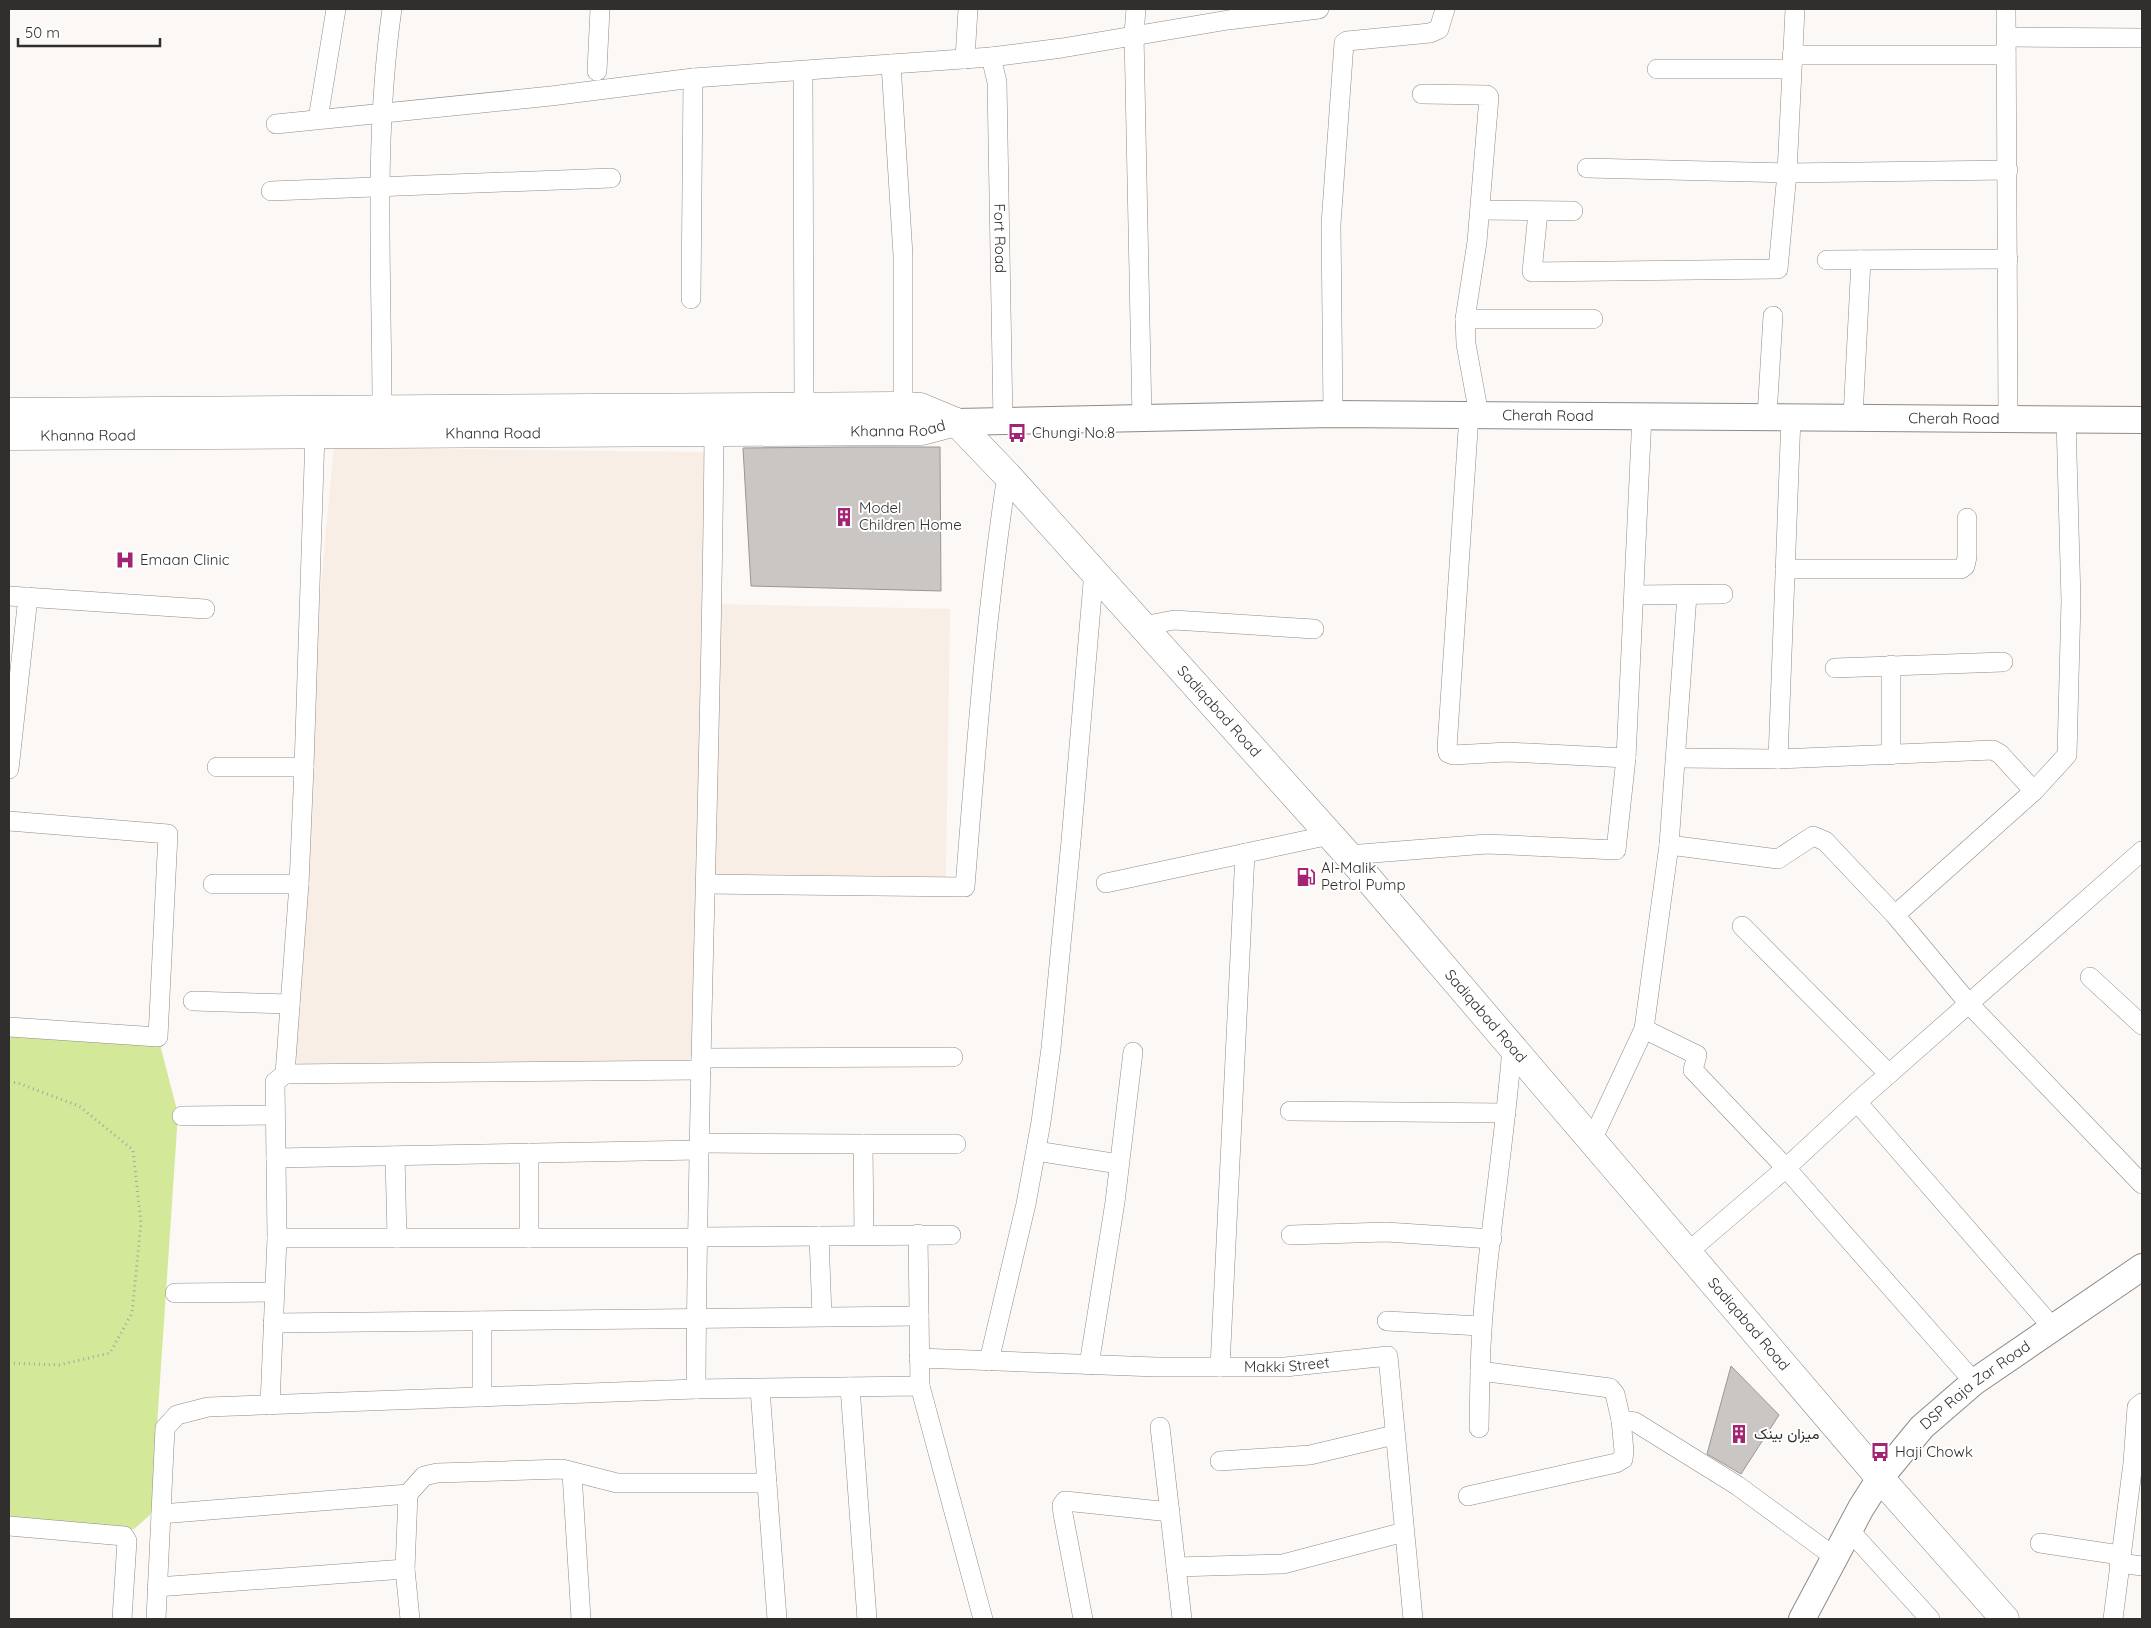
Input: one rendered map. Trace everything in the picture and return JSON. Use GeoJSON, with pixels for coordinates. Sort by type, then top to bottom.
{"type":"FeatureCollection","features":[{"type":"Feature","properties":{"kind":"main road","name":"Khanna Road"},"geometry":{"type":"LineString","coordinates":[[9,436],[315,422],[714,419],[804,406],[920,407],[956,422]]}},
{"type":"Feature","properties":{"kind":"main road","name":"Khanna Road"},"geometry":{"type":"LineString","coordinates":[[9,412],[315,422],[382,410],[714,419],[922,431],[956,422]]}},
{"type":"Feature","properties":{"kind":"main road","name":"Sadiqabad Road"},"geometry":{"type":"LineString","coordinates":[[956,422],[1094,571],[1348,855],[1880,1478],[2006,1619]]}},
{"type":"Feature","properties":{"kind":"street"},"geometry":{"type":"LineString","coordinates":[[318,119],[336,9]]}},
{"type":"Feature","properties":{"kind":"street"},"geometry":{"type":"LineString","coordinates":[[382,410],[381,114],[384,60],[392,9]]}},
{"type":"Feature","properties":{"kind":"street"},"geometry":{"type":"LineString","coordinates":[[597,71],[600,9]]}},
{"type":"Feature","properties":{"kind":"street"},"geometry":{"type":"LineString","coordinates":[[965,59],[968,9]]}},
{"type":"Feature","properties":{"kind":"street"},"geometry":{"type":"LineString","coordinates":[[1136,9],[1134,34],[1142,418]]}},
{"type":"Feature","properties":{"kind":"street"},"geometry":{"type":"LineString","coordinates":[[276,124],[551,96],[693,78],[991,57],[1062,48],[1228,14],[1319,9]]}},
{"type":"Feature","properties":{"kind":"street"},"geometry":{"type":"LineString","coordinates":[[1333,414],[1332,224],[1344,43],[1347,41],[1430,33],[1439,29],[1445,9]]}},
{"type":"Feature","properties":{"kind":"street"},"geometry":{"type":"LineString","coordinates":[[1538,212],[1532,272],[1778,269],[1787,173],[1795,9]]}},
{"type":"Feature","properties":{"kind":"street"},"geometry":{"type":"LineString","coordinates":[[2006,9],[2008,418]]}},
{"type":"Feature","properties":{"kind":"street"},"geometry":{"type":"LineString","coordinates":[[1657,70],[2142,38]]}},
{"type":"Feature","properties":{"kind":"street","name":"Fort Road"},"geometry":{"type":"LineString","coordinates":[[991,57],[997,82],[1003,420]]}},
{"type":"Feature","properties":{"kind":"street"},"geometry":{"type":"LineString","coordinates":[[891,64],[903,255],[902,406]]}},
{"type":"Feature","properties":{"kind":"street"},"geometry":{"type":"LineString","coordinates":[[803,71],[804,406]]}},
{"type":"Feature","properties":{"kind":"street"},"geometry":{"type":"LineString","coordinates":[[691,299],[693,78]]}},
{"type":"Feature","properties":{"kind":"street"},"geometry":{"type":"LineString","coordinates":[[1422,94],[1487,95],[1490,97],[1480,210],[1465,319],[1474,415],[1448,753],[1454,755],[1508,752],[1626,758]]}},
{"type":"Feature","properties":{"kind":"street"},"geometry":{"type":"LineString","coordinates":[[1587,168],[1787,173],[2008,170]]}},
{"type":"Feature","properties":{"kind":"street"},"geometry":{"type":"LineString","coordinates":[[271,191],[611,178]]}},
{"type":"Feature","properties":{"kind":"street"},"geometry":{"type":"LineString","coordinates":[[1480,210],[1573,211]]}},
{"type":"Feature","properties":{"kind":"street"},"geometry":{"type":"LineString","coordinates":[[1827,260],[2008,259]]}},
{"type":"Feature","properties":{"kind":"street"},"geometry":{"type":"LineString","coordinates":[[1853,417],[1861,260]]}},
{"type":"Feature","properties":{"kind":"street"},"geometry":{"type":"LineString","coordinates":[[1773,316],[1785,569],[1778,759]]}},
{"type":"Feature","properties":{"kind":"street"},"geometry":{"type":"LineString","coordinates":[[1465,319],[1593,320]]}},
{"type":"Feature","properties":{"kind":"street","name":"Cherah Road"},"geometry":{"type":"LineString","coordinates":[[956,422],[1333,414],[2142,420]]}},
{"type":"Feature","properties":{"kind":"street"},"geometry":{"type":"LineString","coordinates":[[1348,855],[1487,844],[1616,850],[1626,758],[1642,415]]}},
{"type":"Feature","properties":{"kind":"street"},"geometry":{"type":"LineString","coordinates":[[696,1389],[697,1238],[713,604],[714,419]]}},
{"type":"Feature","properties":{"kind":"street"},"geometry":{"type":"LineString","coordinates":[[1895,915],[2034,791],[2067,755],[2071,601],[2066,419]]}},
{"type":"Feature","properties":{"kind":"street"},"geometry":{"type":"LineString","coordinates":[[285,1074],[299,884],[315,422]]}},
{"type":"Feature","properties":{"kind":"street"},"geometry":{"type":"LineString","coordinates":[[706,884],[966,887],[976,748],[1007,475]]}},
{"type":"Feature","properties":{"kind":"street"},"geometry":{"type":"LineString","coordinates":[[1785,569],[1961,569],[1965,566],[1967,557],[1967,518]]}},
{"type":"Feature","properties":{"kind":"street"},"geometry":{"type":"LineString","coordinates":[[989,1361],[1036,1151],[1051,1048],[1094,571]]}},
{"type":"Feature","properties":{"kind":"street"},"geometry":{"type":"LineString","coordinates":[[1635,595],[1723,594]]}},
{"type":"Feature","properties":{"kind":"street"},"geometry":{"type":"LineString","coordinates":[[1592,1140],[1644,1029],[1669,845],[1677,758],[1687,595]]}},
{"type":"Feature","properties":{"kind":"street"},"geometry":{"type":"LineString","coordinates":[[9,596],[205,609]]}},
{"type":"Feature","properties":{"kind":"street"},"geometry":{"type":"LineString","coordinates":[[9,769],[28,597]]}},
{"type":"Feature","properties":{"kind":"street"},"geometry":{"type":"LineString","coordinates":[[1143,626],[1174,620],[1314,629]]}},
{"type":"Feature","properties":{"kind":"street"},"geometry":{"type":"LineString","coordinates":[[1835,668],[2003,662]]}},
{"type":"Feature","properties":{"kind":"street"},"geometry":{"type":"LineString","coordinates":[[1891,665],[1891,755]]}},
{"type":"Feature","properties":{"kind":"street"},"geometry":{"type":"LineString","coordinates":[[1677,758],[1778,759],[1993,750],[2000,754],[2034,791]]}},
{"type":"Feature","properties":{"kind":"street"},"geometry":{"type":"LineString","coordinates":[[217,767],[304,767]]}},
{"type":"Feature","properties":{"kind":"street"},"geometry":{"type":"LineString","coordinates":[[9,821],[168,834],[158,1037],[9,1027]]}},
{"type":"Feature","properties":{"kind":"street"},"geometry":{"type":"LineString","coordinates":[[1106,883],[1330,835]]}},
{"type":"Feature","properties":{"kind":"street"},"geometry":{"type":"LineString","coordinates":[[1669,845],[1778,859],[1813,836],[1825,841],[1895,915],[1970,1005],[2142,1184]]}},
{"type":"Feature","properties":{"kind":"street"},"geometry":{"type":"LineString","coordinates":[[1688,1252],[1786,1168],[1857,1102],[1970,1005],[2142,851]]}},
{"type":"Feature","properties":{"kind":"street"},"geometry":{"type":"LineString","coordinates":[[1220,1367],[1245,853]]}},
{"type":"Feature","properties":{"kind":"street"},"geometry":{"type":"LineString","coordinates":[[212,884],[299,884]]}},
{"type":"Feature","properties":{"kind":"street"},"geometry":{"type":"LineString","coordinates":[[1742,926],[1889,1074]]}},
{"type":"Feature","properties":{"kind":"street"},"geometry":{"type":"LineString","coordinates":[[2090,976],[2142,1024]]}},
{"type":"Feature","properties":{"kind":"street"},"geometry":{"type":"LineString","coordinates":[[193,1001],[290,1004]]}},
{"type":"Feature","properties":{"kind":"street"},"geometry":{"type":"LineString","coordinates":[[1644,1029],[1697,1055],[1694,1070],[1786,1168],[1974,1382]]}},
{"type":"Feature","properties":{"kind":"street"},"geometry":{"type":"LineString","coordinates":[[1479,1428],[1481,1326],[1512,1047]]}},
{"type":"Feature","properties":{"kind":"street"},"geometry":{"type":"LineString","coordinates":[[1090,1365],[1120,1164],[1133,1052]]}},
{"type":"Feature","properties":{"kind":"street"},"geometry":{"type":"LineString","coordinates":[[270,1405],[276,1238],[275,1082],[285,1074],[953,1057]]}},
{"type":"Feature","properties":{"kind":"street"},"geometry":{"type":"LineString","coordinates":[[1857,1102],[2053,1328]]}},
{"type":"Feature","properties":{"kind":"street"},"geometry":{"type":"LineString","coordinates":[[1290,1112],[1506,1113]]}},
{"type":"Feature","properties":{"kind":"street"},"geometry":{"type":"LineString","coordinates":[[182,1116],[275,1114]]}},
{"type":"Feature","properties":{"kind":"street"},"geometry":{"type":"LineString","coordinates":[[863,1144],[864,1234]]}},
{"type":"Feature","properties":{"kind":"street"},"geometry":{"type":"LineString","coordinates":[[276,1158],[529,1153],[699,1146],[956,1144]]}},
{"type":"Feature","properties":{"kind":"street"},"geometry":{"type":"LineString","coordinates":[[1036,1151],[1120,1164]]}},
{"type":"Feature","properties":{"kind":"street"},"geometry":{"type":"LineString","coordinates":[[529,1153],[529,1238]]}},
{"type":"Feature","properties":{"kind":"street"},"geometry":{"type":"LineString","coordinates":[[395,1156],[397,1238]]}},
{"type":"Feature","properties":{"kind":"street"},"geometry":{"type":"LineString","coordinates":[[1291,1235],[1386,1232],[1492,1239]]}},
{"type":"Feature","properties":{"kind":"street"},"geometry":{"type":"LineString","coordinates":[[276,1238],[697,1238],[864,1234],[951,1235]]}},
{"type":"Feature","properties":{"kind":"street"},"geometry":{"type":"LineString","coordinates":[[918,1234],[920,1386],[983,1619]]}},
{"type":"Feature","properties":{"kind":"street"},"geometry":{"type":"LineString","coordinates":[[819,1236],[822,1316]]}},
{"type":"Feature","properties":{"kind":"street","name":"DSP Raja Zar Road"},"geometry":{"type":"LineString","coordinates":[[1802,1619],[1880,1478],[1922,1426],[1974,1382],[2142,1267]]}},
{"type":"Feature","properties":{"kind":"street"},"geometry":{"type":"LineString","coordinates":[[175,1293],[274,1292]]}},
{"type":"Feature","properties":{"kind":"street"},"geometry":{"type":"LineString","coordinates":[[273,1323],[919,1316]]}},
{"type":"Feature","properties":{"kind":"street"},"geometry":{"type":"LineString","coordinates":[[482,1321],[482,1397]]}},
{"type":"Feature","properties":{"kind":"street"},"geometry":{"type":"LineString","coordinates":[[1387,1321],[1481,1326]]}},
{"type":"Feature","properties":{"kind":"street","name":"Makki Street"},"geometry":{"type":"LineString","coordinates":[[919,1358],[1090,1365],[1285,1367],[1388,1356],[1392,1378],[1394,1435],[1413,1619]]}},
{"type":"Feature","properties":{"kind":"street"},"geometry":{"type":"LineString","coordinates":[[1468,1496],[1616,1463],[1623,1459],[1624,1451],[1621,1420],[1615,1394],[1610,1388],[1480,1371]]}},
{"type":"Feature","properties":{"kind":"street"},"geometry":{"type":"LineString","coordinates":[[156,1619],[165,1428],[177,1414],[208,1407],[696,1389],[920,1386]]}},
{"type":"Feature","properties":{"kind":"street"},"geometry":{"type":"LineString","coordinates":[[850,1388],[867,1619]]}},
{"type":"Feature","properties":{"kind":"street"},"geometry":{"type":"LineString","coordinates":[[760,1389],[777,1619]]}},
{"type":"Feature","properties":{"kind":"street"},"geometry":{"type":"LineString","coordinates":[[2118,1617],[2119,1559],[2138,1464],[2136,1407],[2142,1403]]}},
{"type":"Feature","properties":{"kind":"street"},"geometry":{"type":"LineString","coordinates":[[1621,1420],[1635,1422],[1722,1476],[1836,1558]]}},
{"type":"Feature","properties":{"kind":"street"},"geometry":{"type":"LineString","coordinates":[[1160,1428],[1182,1619]]}},
{"type":"Feature","properties":{"kind":"street"},"geometry":{"type":"LineString","coordinates":[[1220,1461],[1310,1455],[1394,1435]]}},
{"type":"Feature","properties":{"kind":"street"},"geometry":{"type":"LineString","coordinates":[[410,1619],[405,1569],[408,1494],[424,1476],[437,1473],[562,1470],[616,1483],[767,1483]]}},
{"type":"Feature","properties":{"kind":"street"},"geometry":{"type":"LineString","coordinates":[[572,1473],[581,1619]]}},
{"type":"Feature","properties":{"kind":"street"},"geometry":{"type":"LineString","coordinates":[[161,1514],[408,1494]]}},
{"type":"Feature","properties":{"kind":"street"},"geometry":{"type":"LineString","coordinates":[[1083,1619],[1062,1505],[1065,1501],[1082,1501],[1170,1512]]}},
{"type":"Feature","properties":{"kind":"street"},"geometry":{"type":"LineString","coordinates":[[9,1526],[124,1536],[127,1541],[122,1619]]}},
{"type":"Feature","properties":{"kind":"street"},"geometry":{"type":"LineString","coordinates":[[1850,1531],[1930,1619]]}},
{"type":"Feature","properties":{"kind":"street"},"geometry":{"type":"LineString","coordinates":[[1176,1568],[1283,1564],[1404,1532]]}},
{"type":"Feature","properties":{"kind":"street"},"geometry":{"type":"LineString","coordinates":[[2040,1543],[2119,1559],[2142,1566]]}},
{"type":"Feature","properties":{"kind":"street"},"geometry":{"type":"LineString","coordinates":[[157,1587],[405,1569]]}},
{"type":"Feature","properties":{"kind":"path"},"geometry":{"type":"LineString","coordinates":[[9,1082],[18,1083],[79,1106],[133,1150],[141,1224],[132,1313],[110,1354],[59,1365],[9,1364]]}},
{"type":"Feature","properties":{"kind":"shaded area"},"geometry":{"type":"Polygon","coordinates":[[[334,445],[436,449],[709,452],[713,604],[950,609],[946,877],[706,881],[701,1070],[285,1074],[304,767],[334,445]]]}},
{"type":"Feature","properties":{"kind":"green space"},"geometry":{"type":"Polygon","coordinates":[[[9,1027],[158,1037],[178,1114],[151,1514],[134,1529],[9,1525],[9,1027]]]}},
{"type":"Feature","properties":{"kind":"building","name":"Model Children Home"},"geometry":{"type":"Polygon","coordinates":[[[940,447],[941,591],[751,586],[743,448],[940,447]]]}},
{"type":"Feature","properties":{"kind":"building","name":"میزان بینک"},"geometry":{"type":"Polygon","coordinates":[[[1731,1366],[1779,1415],[1741,1474],[1707,1454],[1731,1366]]]}},
{"type":"Feature","properties":{"kind":"place","name":"Chungi No.8"},"geometry":{"type":"Point","coordinates":[1017,433]}},
{"type":"Feature","properties":{"kind":"place","name":"Model Children Home"},"geometry":{"type":"Point","coordinates":[844,517]}},
{"type":"Feature","properties":{"kind":"place","name":"Emaan Clinic"},"geometry":{"type":"Point","coordinates":[125,560]}},
{"type":"Feature","properties":{"kind":"place","name":"Al-Malik Petrol Pump"},"geometry":{"type":"Point","coordinates":[1306,877]}},
{"type":"Feature","properties":{"kind":"place","name":"میزان بینک"},"geometry":{"type":"Point","coordinates":[1739,1434]}},
{"type":"Feature","properties":{"kind":"place","name":"Haji Chowk"},"geometry":{"type":"Point","coordinates":[1880,1452]}}]}
